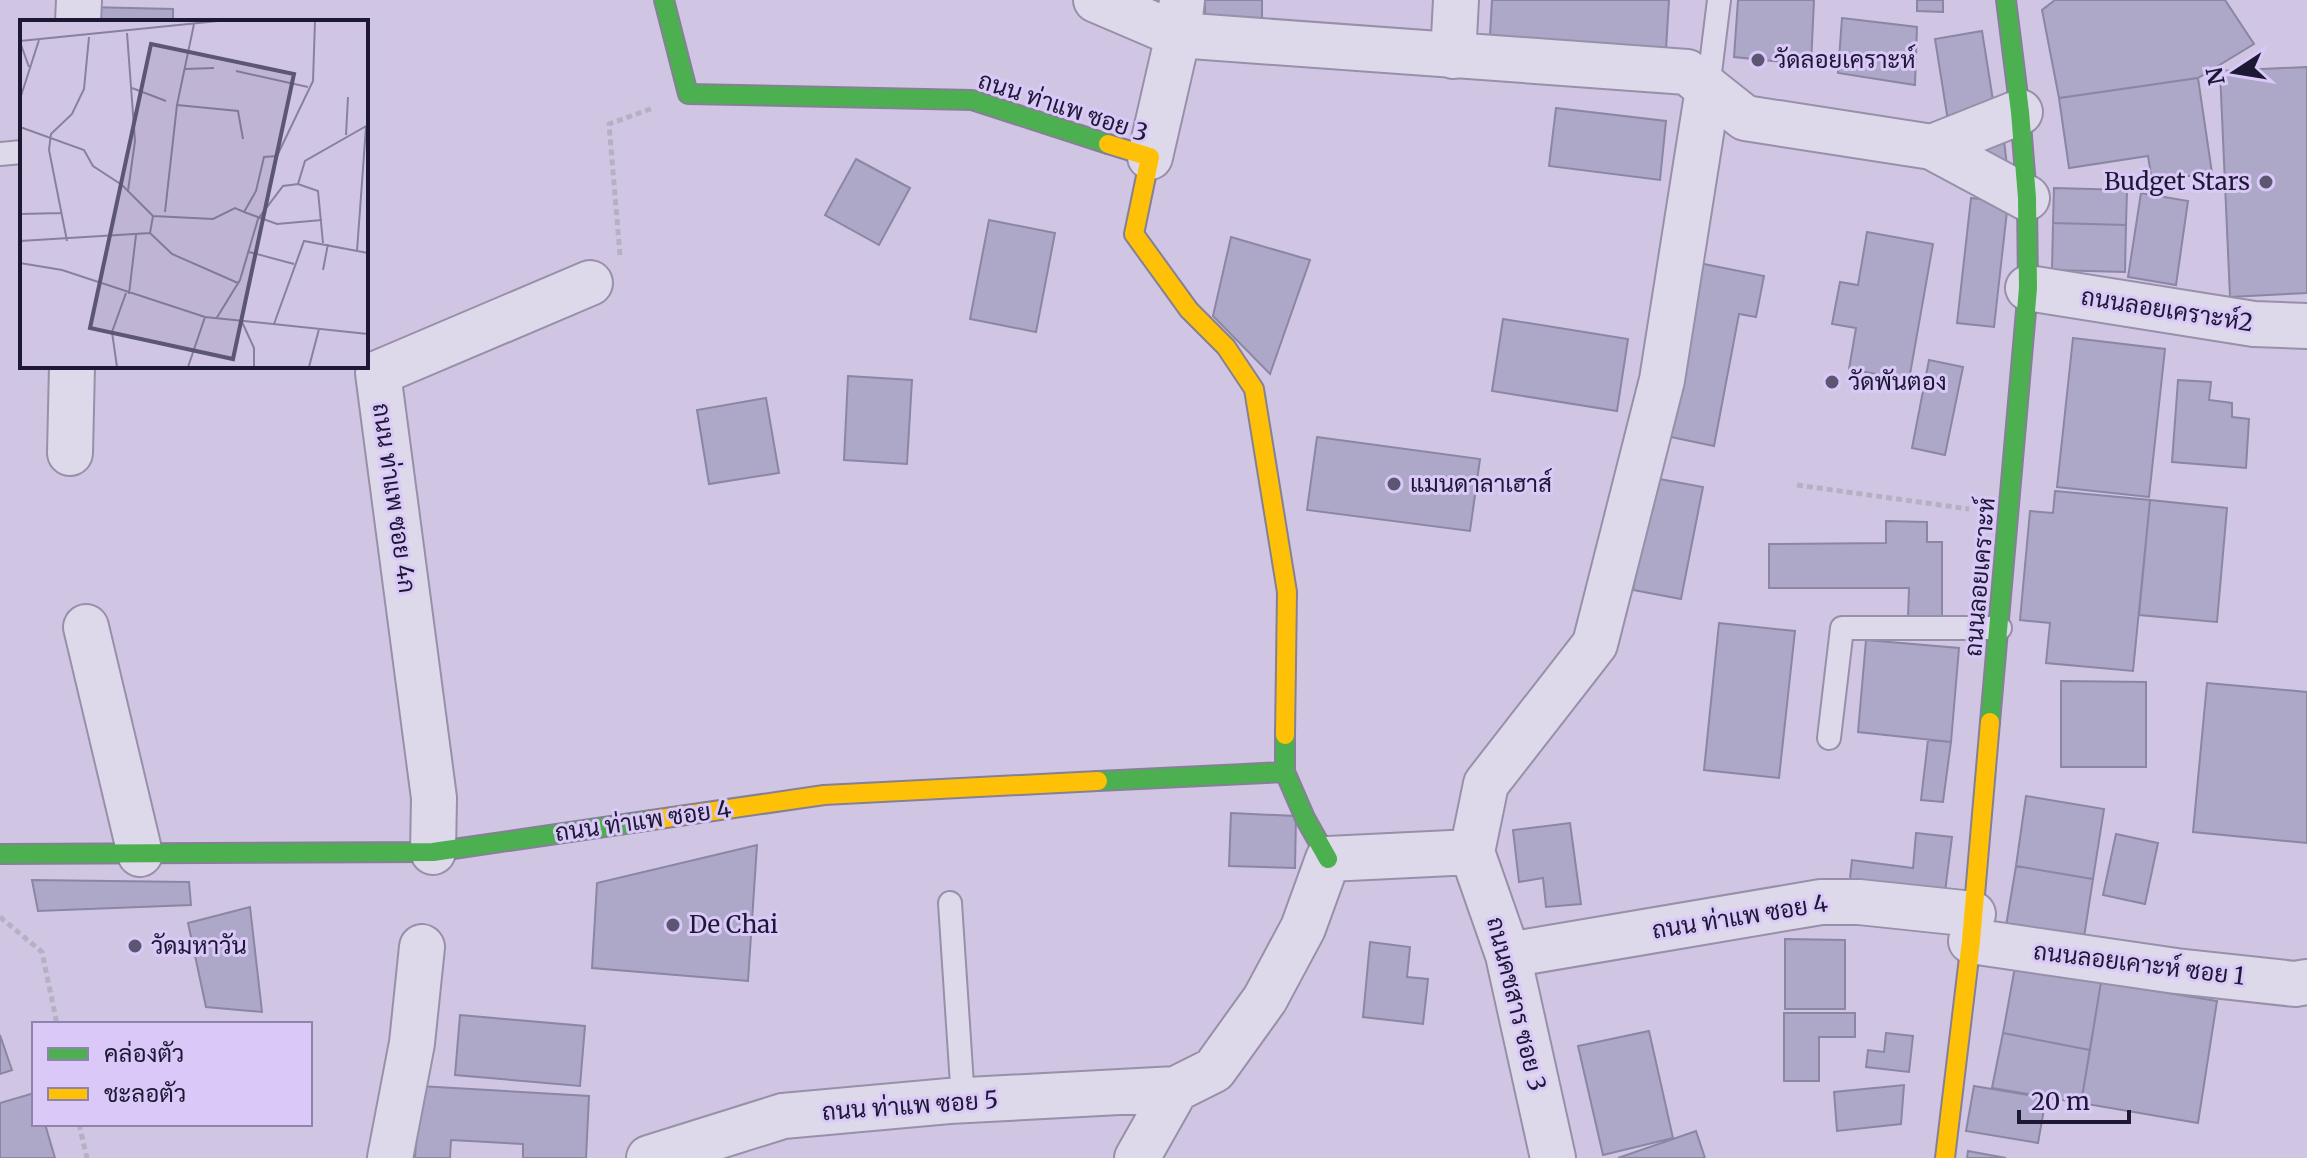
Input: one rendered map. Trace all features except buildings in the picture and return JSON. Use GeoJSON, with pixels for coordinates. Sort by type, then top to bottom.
{"type":"FeatureCollection","features":[{"type":"Feature","properties":{"kind":"street"},"geometry":{"type":"LineString","coordinates":[[78,20],[79,0]]}},
{"type":"Feature","properties":{"kind":"street"},"geometry":{"type":"LineString","coordinates":[[664,0],[688,94]]}},
{"type":"Feature","properties":{"kind":"street"},"geometry":{"type":"LineString","coordinates":[[1096,0],[1180,18],[1453,56],[1687,72],[1745,118],[1932,147],[2027,198]]}},
{"type":"Feature","properties":{"kind":"street"},"geometry":{"type":"LineString","coordinates":[[1453,56],[1456,0]]}},
{"type":"Feature","properties":{"kind":"street","name":"ถนนลอยเคราะห์"},"geometry":{"type":"LineString","coordinates":[[1945,1158],[1972,928],[2028,288],[2027,198],[2006,0]]}},
{"type":"Feature","properties":{"kind":"street"},"geometry":{"type":"LineString","coordinates":[[1150,157],[1180,18]]}},
{"type":"Feature","properties":{"kind":"street"},"geometry":{"type":"LineString","coordinates":[[1137,1158],[1176,1089],[1214,1070],[1265,999],[1303,928],[1328,859],[1472,852],[1486,784],[1595,644],[1662,380],[1708,89]]}},
{"type":"Feature","properties":{"kind":"street","name":"ถนน ท่าแพ ซอย 3"},"geometry":{"type":"LineString","coordinates":[[688,94],[972,100],[1150,157],[1134,234],[1189,310],[1226,347],[1254,389],[1287,592],[1285,772],[1305,818],[1328,859]]}},
{"type":"Feature","properties":{"kind":"street"},"geometry":{"type":"LineString","coordinates":[[1932,147],[2020,112]]}},
{"type":"Feature","properties":{"kind":"street","name":"ถนน ท่าแพ ซอย 4ก"},"geometry":{"type":"LineString","coordinates":[[433,852],[434,798],[378,373],[590,283]]}},
{"type":"Feature","properties":{"kind":"street","name":"ถนนลอยเคราะห์2"},"geometry":{"type":"LineString","coordinates":[[2028,288],[2254,324],[2307,326]]}},
{"type":"Feature","properties":{"kind":"street"},"geometry":{"type":"LineString","coordinates":[[70,453],[72,368]]}},
{"type":"Feature","properties":{"kind":"street"},"geometry":{"type":"LineString","coordinates":[[86,627],[140,854]]}},
{"type":"Feature","properties":{"kind":"street","name":"ถนน ท่าแพ ซอย 4"},"geometry":{"type":"LineString","coordinates":[[0,854],[433,852],[824,795],[1285,772]]}},
{"type":"Feature","properties":{"kind":"street","name":"ถนนคชสาร ซอย 3"},"geometry":{"type":"LineString","coordinates":[[1472,852],[1508,955],[1553,1158]]}},
{"type":"Feature","properties":{"kind":"street","name":"ถนน ท่าแพ ซอย 4"},"geometry":{"type":"LineString","coordinates":[[1508,955],[1821,902],[1859,902],[1972,928]]}},
{"type":"Feature","properties":{"kind":"street","name":"ถนนลอยเคาะห์ ซอย 1"},"geometry":{"type":"LineString","coordinates":[[1972,928],[2176,971],[2295,984],[2307,982]]}},
{"type":"Feature","properties":{"kind":"street"},"geometry":{"type":"LineString","coordinates":[[390,1158],[412,1043],[422,947]]}},
{"type":"Feature","properties":{"kind":"street","name":"ถนน ท่าแพ ซอย 5"},"geometry":{"type":"LineString","coordinates":[[649,1158],[783,1116],[963,1100],[1176,1089]]}},
{"type":"Feature","properties":{"kind":"lane"},"geometry":{"type":"LineString","coordinates":[[1708,89],[1719,0]]}},
{"type":"Feature","properties":{"kind":"lane"},"geometry":{"type":"LineString","coordinates":[[0,154],[20,152]]}},
{"type":"Feature","properties":{"kind":"lane"},"geometry":{"type":"LineString","coordinates":[[1829,738],[1842,628],[2000,628]]}},
{"type":"Feature","properties":{"kind":"lane"},"geometry":{"type":"LineString","coordinates":[[950,903],[963,1100]]}},
{"type":"Feature","properties":{"kind":"path"},"geometry":{"type":"LineString","coordinates":[[590,283],[621,265],[609,124],[688,94]]}},
{"type":"Feature","properties":{"kind":"path"},"geometry":{"type":"LineString","coordinates":[[1797,485],[2010,514]]}},
{"type":"Feature","properties":{"kind":"path"},"geometry":{"type":"LineString","coordinates":[[0,917],[42,952],[57,1022]]}},
{"type":"Feature","properties":{"kind":"path"},"geometry":{"type":"LineString","coordinates":[[79,1126],[87,1158]]}},
{"type":"Feature","properties":{"kind":"traffic: fast"},"geometry":{"type":"LineString","coordinates":[[664,0],[688,94],[972,100],[1108,144]]}},
{"type":"Feature","properties":{"kind":"traffic: fast"},"geometry":{"type":"LineString","coordinates":[[1990,722],[2028,288],[2027,198],[2006,0]]}},
{"type":"Feature","properties":{"kind":"traffic: fast"},"geometry":{"type":"LineString","coordinates":[[1285,735],[1285,772],[1305,818],[1328,859]]}},
{"type":"Feature","properties":{"kind":"traffic: fast"},"geometry":{"type":"LineString","coordinates":[[1098,781],[1285,772]]}},
{"type":"Feature","properties":{"kind":"traffic: fast"},"geometry":{"type":"LineString","coordinates":[[0,854],[433,852],[652,820]]}},
{"type":"Feature","properties":{"kind":"traffic: slow"},"geometry":{"type":"LineString","coordinates":[[1108,144],[1150,157],[1134,234],[1189,310],[1226,347],[1254,389],[1287,592],[1285,735]]}},
{"type":"Feature","properties":{"kind":"traffic: slow"},"geometry":{"type":"LineString","coordinates":[[1945,1158],[1971,941],[1990,722]]}},
{"type":"Feature","properties":{"kind":"traffic: slow"},"geometry":{"type":"LineString","coordinates":[[652,820],[824,795],[1098,781]]}},
{"type":"Feature","properties":{"kind":"place","name":"วัดลอยเคราะห์"},"geometry":{"type":"Point","coordinates":[1758,60]}},
{"type":"Feature","properties":{"kind":"place","name":"Budget Stars"},"geometry":{"type":"Point","coordinates":[2266,182]}},
{"type":"Feature","properties":{"kind":"place","name":"วัดพันตอง"},"geometry":{"type":"Point","coordinates":[1832,382]}},
{"type":"Feature","properties":{"kind":"place","name":"แมนดาลาเฮาส์"},"geometry":{"type":"Point","coordinates":[1394,484]}},
{"type":"Feature","properties":{"kind":"place","name":"De Chai"},"geometry":{"type":"Point","coordinates":[673,925]}},
{"type":"Feature","properties":{"kind":"place","name":"วัดมหาวัน"},"geometry":{"type":"Point","coordinates":[135,946]}}]}
